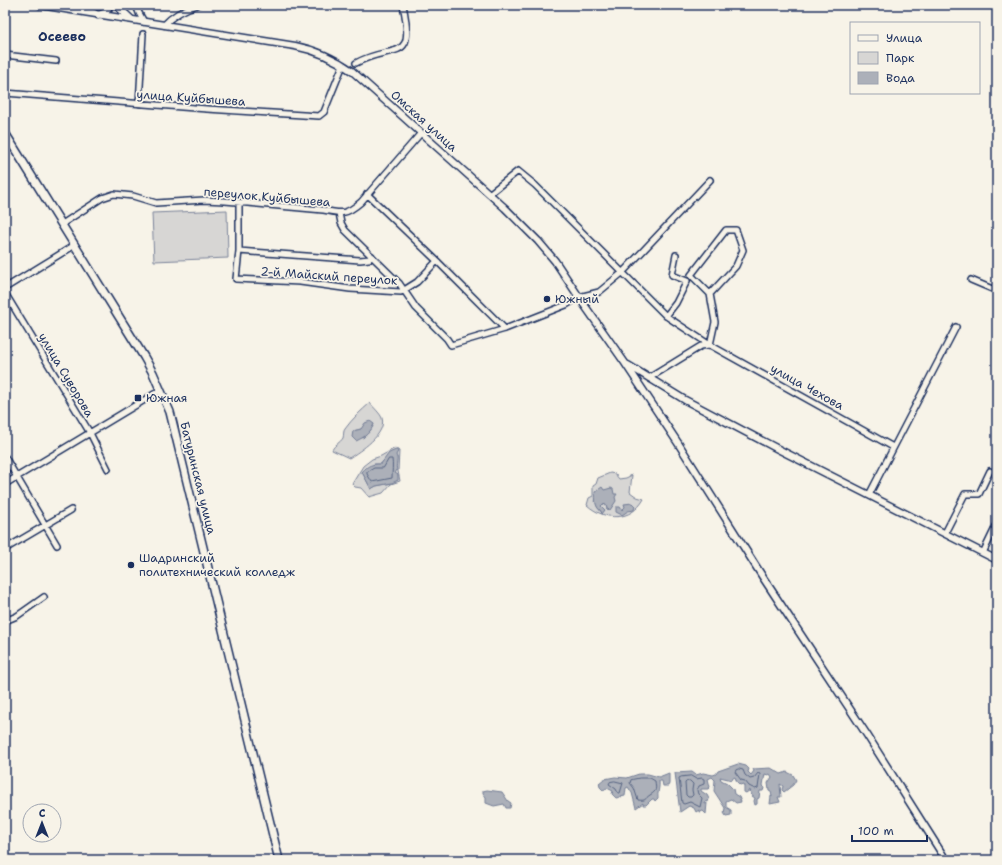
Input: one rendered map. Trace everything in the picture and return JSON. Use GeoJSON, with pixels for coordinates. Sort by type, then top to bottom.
{"type":"FeatureCollection","features":[{"type":"Feature","properties":{"kind":"main road","name":"Батуринская улица"},"geometry":{"type":"LineString","coordinates":[[6,136],[144,358],[161,390],[173,422],[279,860]]}},
{"type":"Feature","properties":{"kind":"street","name":"Омская улица"},"geometry":{"type":"LineString","coordinates":[[40,5],[306,48],[327,56],[352,70],[489,194],[538,241],[555,261],[625,363],[678,443],[764,579],[867,734],[946,860]]}},
{"type":"Feature","properties":{"kind":"street","name":"Омская улица"},"geometry":{"type":"LineString","coordinates":[[71,10],[80,9],[86,5]]}},
{"type":"Feature","properties":{"kind":"street"},"geometry":{"type":"LineString","coordinates":[[89,5],[91,11],[98,15],[106,12],[110,5]]}},
{"type":"Feature","properties":{"kind":"street"},"geometry":{"type":"LineString","coordinates":[[116,5],[132,20]]}},
{"type":"Feature","properties":{"kind":"street"},"geometry":{"type":"LineString","coordinates":[[136,5],[144,22]]}},
{"type":"Feature","properties":{"kind":"street"},"geometry":{"type":"LineString","coordinates":[[164,25],[168,20],[181,11],[197,5]]}},
{"type":"Feature","properties":{"kind":"street"},"geometry":{"type":"LineString","coordinates":[[356,64],[377,55],[399,50],[403,47],[407,37],[407,23],[403,5]]}},
{"type":"Feature","properties":{"kind":"street"},"geometry":{"type":"LineString","coordinates":[[139,104],[143,34]]}},
{"type":"Feature","properties":{"kind":"street"},"geometry":{"type":"LineString","coordinates":[[5,55],[56,61]]}},
{"type":"Feature","properties":{"kind":"street","name":"улица Куйбышева"},"geometry":{"type":"LineString","coordinates":[[5,93],[319,116],[324,112],[343,65]]}},
{"type":"Feature","properties":{"kind":"street","name":"переулок Куйбышева"},"geometry":{"type":"LineString","coordinates":[[62,224],[102,198],[114,194],[133,196],[156,203],[204,200],[225,201],[346,213],[352,210],[367,194],[421,133]]}},
{"type":"Feature","properties":{"kind":"street","name":"улица Чехова"},"geometry":{"type":"LineString","coordinates":[[489,194],[518,171],[535,185],[666,316],[710,345],[893,447]]}},
{"type":"Feature","properties":{"kind":"street"},"geometry":{"type":"LineString","coordinates":[[339,213],[341,223],[345,230],[404,290],[416,308],[447,339],[451,345],[505,329],[566,305],[579,298],[599,292],[622,272],[710,180]]}},
{"type":"Feature","properties":{"kind":"street"},"geometry":{"type":"LineString","coordinates":[[367,194],[505,329]]}},
{"type":"Feature","properties":{"kind":"street","name":"2-й Майский переулок"},"geometry":{"type":"LineString","coordinates":[[239,203],[239,251],[236,279],[300,282],[330,287],[380,292],[401,292],[417,282],[437,261]]}},
{"type":"Feature","properties":{"kind":"street"},"geometry":{"type":"LineString","coordinates":[[649,378],[701,346],[710,345],[715,322],[710,294],[691,275],[726,230],[736,230],[743,250],[736,266],[710,294]]}},
{"type":"Feature","properties":{"kind":"street"},"geometry":{"type":"LineString","coordinates":[[5,288],[75,246]]}},
{"type":"Feature","properties":{"kind":"street"},"geometry":{"type":"LineString","coordinates":[[239,251],[360,260],[369,259],[372,256]]}},
{"type":"Feature","properties":{"kind":"street"},"geometry":{"type":"LineString","coordinates":[[666,316],[676,303],[687,281],[672,275],[676,255]]}},
{"type":"Feature","properties":{"kind":"street"},"geometry":{"type":"LineString","coordinates":[[971,280],[997,291]]}},
{"type":"Feature","properties":{"kind":"street","name":"улица Суворова"},"geometry":{"type":"LineString","coordinates":[[5,293],[90,433],[108,469]]}},
{"type":"Feature","properties":{"kind":"street"},"geometry":{"type":"LineString","coordinates":[[869,495],[956,327]]}},
{"type":"Feature","properties":{"kind":"street"},"geometry":{"type":"LineString","coordinates":[[625,363],[685,400],[997,560]]}},
{"type":"Feature","properties":{"kind":"street"},"geometry":{"type":"LineString","coordinates":[[5,484],[161,390]]}},
{"type":"Feature","properties":{"kind":"street"},"geometry":{"type":"LineString","coordinates":[[5,457],[57,545]]}},
{"type":"Feature","properties":{"kind":"street"},"geometry":{"type":"LineString","coordinates":[[945,533],[965,494],[979,494],[990,471]]}},
{"type":"Feature","properties":{"kind":"street"},"geometry":{"type":"LineString","coordinates":[[5,549],[71,510]]}},
{"type":"Feature","properties":{"kind":"street"},"geometry":{"type":"LineString","coordinates":[[983,553],[997,524]]}},
{"type":"Feature","properties":{"kind":"street"},"geometry":{"type":"LineString","coordinates":[[5,621],[17,616],[44,597]]}},
{"type":"Feature","properties":{"kind":"green space"},"geometry":{"type":"Polygon","coordinates":[[[227,210],[228,258],[154,261],[152,213],[227,210]]]}},
{"type":"Feature","properties":{"kind":"green space"},"geometry":{"type":"Polygon","coordinates":[[[370,403],[382,418],[382,424],[377,436],[349,458],[332,450],[343,438],[344,431],[348,425],[370,403]],[[374,424],[353,431],[363,438],[374,424]]]}},
{"type":"Feature","properties":{"kind":"green space"},"geometry":{"type":"Polygon","coordinates":[[[395,448],[399,451],[398,471],[400,481],[391,484],[383,493],[369,497],[361,488],[355,487],[352,484],[363,466],[372,459],[395,448]],[[397,457],[383,461],[381,464],[374,464],[362,472],[371,489],[376,486],[392,483],[397,457]]]}},
{"type":"Feature","properties":{"kind":"green space"},"geometry":{"type":"Polygon","coordinates":[[[610,473],[615,474],[619,479],[632,475],[630,492],[637,497],[644,499],[639,507],[625,515],[617,517],[602,514],[587,505],[589,498],[593,496],[593,486],[596,484],[598,478],[610,473]],[[597,498],[595,501],[602,513],[605,510],[601,506],[603,504],[606,505],[607,509],[612,507],[614,502],[597,498]]]}},
{"type":"Feature","properties":{"kind":"water"},"geometry":{"type":"Polygon","coordinates":[[[370,421],[374,424],[371,430],[365,436],[356,441],[352,437],[353,431],[361,429],[365,423],[370,421]]]}},
{"type":"Feature","properties":{"kind":"water"},"geometry":{"type":"Polygon","coordinates":[[[396,450],[398,451],[396,455],[397,470],[395,473],[398,475],[398,480],[392,483],[376,486],[371,489],[362,472],[370,465],[381,464],[389,453],[396,450]]]}},
{"type":"Feature","properties":{"kind":"water"},"geometry":{"type":"Polygon","coordinates":[[[602,487],[604,490],[611,488],[613,489],[614,494],[617,494],[615,497],[616,501],[610,510],[607,509],[606,505],[603,504],[601,506],[605,510],[602,514],[596,505],[595,492],[602,487]]]}},
{"type":"Feature","properties":{"kind":"water"},"geometry":{"type":"Polygon","coordinates":[[[632,503],[635,506],[634,510],[628,511],[622,515],[616,512],[616,507],[620,507],[622,510],[625,507],[624,504],[632,503]]]}},
{"type":"Feature","properties":{"kind":"water"},"geometry":{"type":"Polygon","coordinates":[[[738,764],[746,766],[751,775],[754,771],[753,769],[771,768],[781,774],[787,772],[793,775],[796,780],[793,785],[784,792],[782,790],[783,786],[780,784],[781,797],[778,797],[780,802],[770,804],[771,796],[772,797],[768,783],[772,777],[770,774],[765,774],[763,785],[764,788],[763,791],[760,791],[757,804],[755,805],[755,798],[752,796],[750,790],[746,793],[744,792],[743,784],[740,785],[735,777],[732,780],[720,777],[721,780],[733,789],[734,794],[739,797],[741,802],[736,803],[731,799],[726,801],[726,807],[731,810],[731,815],[726,816],[724,813],[725,808],[714,791],[715,780],[712,777],[708,779],[710,787],[708,789],[701,789],[701,791],[707,795],[709,799],[708,802],[706,801],[705,803],[707,803],[706,814],[703,811],[699,812],[699,810],[696,812],[694,808],[689,806],[680,812],[675,773],[692,772],[696,775],[703,773],[713,775],[718,771],[738,764]]]}},
{"type":"Feature","properties":{"kind":"water"},"geometry":{"type":"Polygon","coordinates":[[[669,773],[668,786],[663,786],[662,781],[659,781],[658,798],[655,801],[652,799],[646,805],[643,805],[643,803],[636,808],[632,793],[628,787],[626,788],[625,796],[616,798],[612,794],[613,791],[607,788],[603,790],[599,783],[604,779],[615,777],[627,778],[639,774],[648,774],[659,777],[669,773]]]}},
{"type":"Feature","properties":{"kind":"water"},"geometry":{"type":"Polygon","coordinates":[[[487,790],[502,792],[511,803],[510,808],[506,808],[504,804],[494,806],[486,803],[486,797],[483,791],[487,790]]]}},
{"type":"Feature","properties":{"kind":"place","name":"Южный"},"geometry":{"type":"Point","coordinates":[547,299]}},
{"type":"Feature","properties":{"kind":"place","name":"Южная"},"geometry":{"type":"Point","coordinates":[138,398]}},
{"type":"Feature","properties":{"kind":"place","name":"Шадринский политехнический колледж"},"geometry":{"type":"Point","coordinates":[131,565]}},
{"type":"Feature","properties":{"kind":"district","name":"Осеево"},"geometry":{"type":"Point","coordinates":[62,36]}}]}
